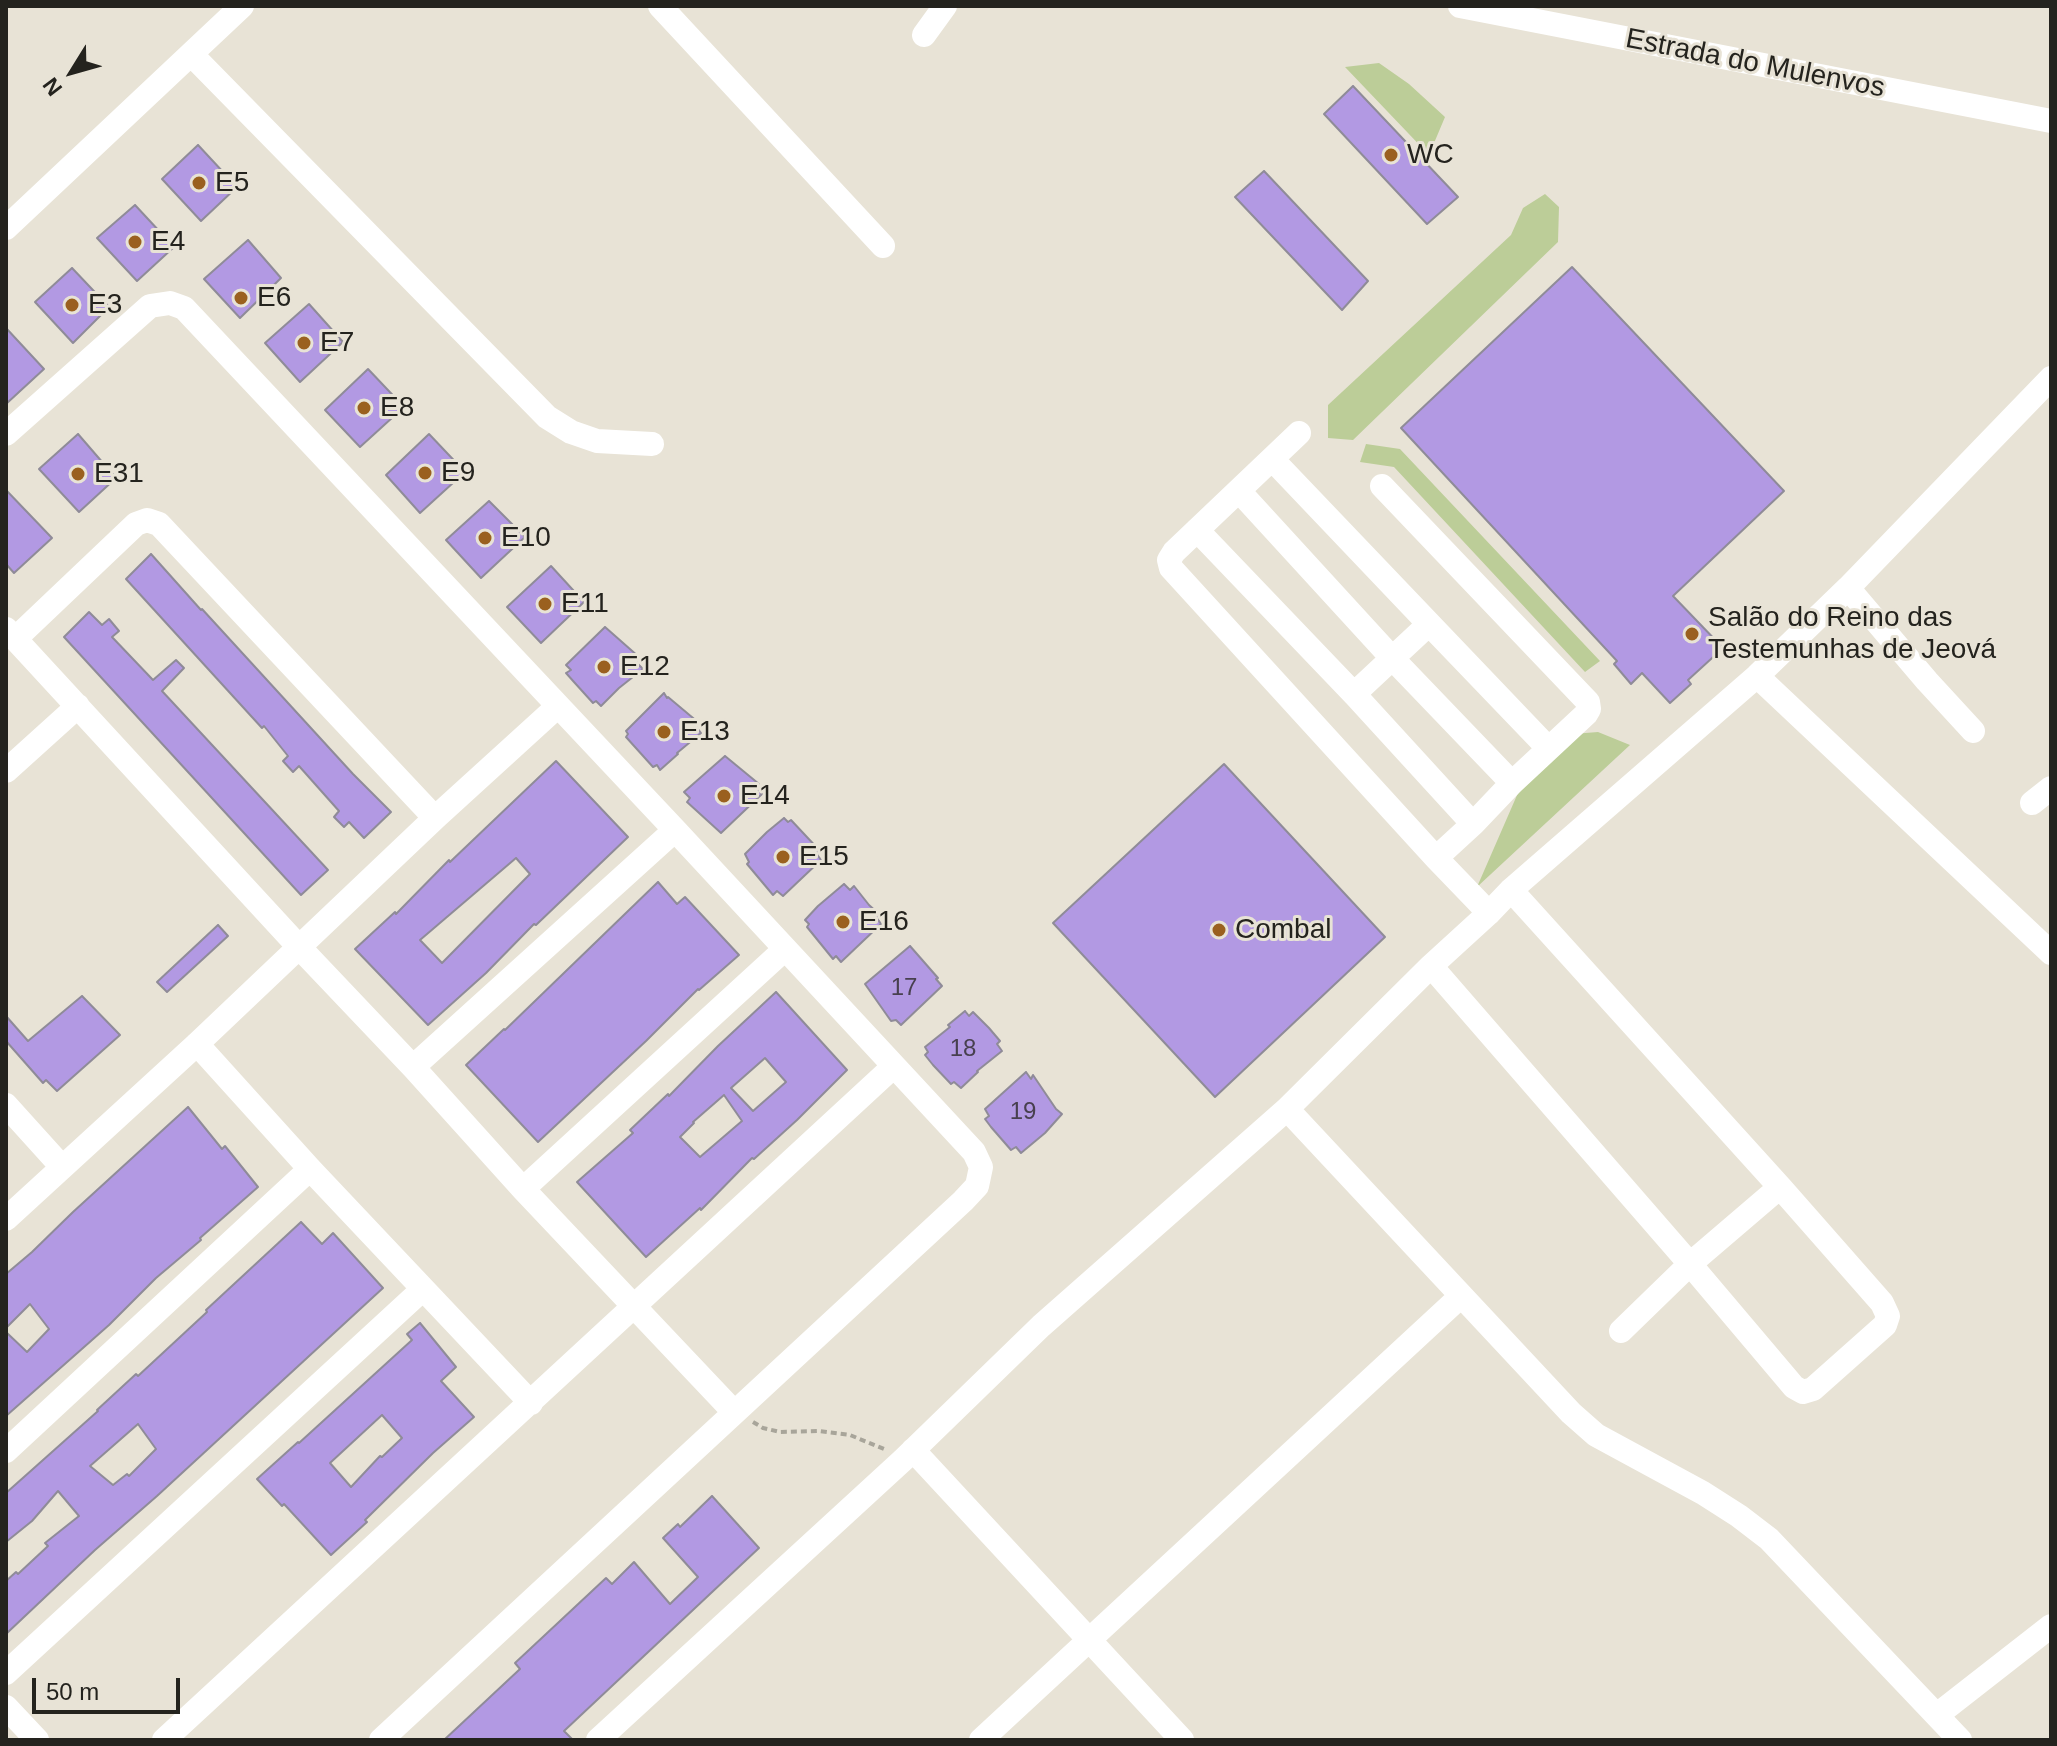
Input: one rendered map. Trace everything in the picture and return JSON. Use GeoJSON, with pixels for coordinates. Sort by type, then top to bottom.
{"type":"FeatureCollection","features":[{"type":"Feature","properties":{"kind":"street"},"geometry":{"type":"LineString","coordinates":[[6,228],[242,6]]}},
{"type":"Feature","properties":{"kind":"street"},"geometry":{"type":"LineString","coordinates":[[660,6],[883,246]]}},
{"type":"Feature","properties":{"kind":"street"},"geometry":{"type":"LineString","coordinates":[[924,35],[945,6]]}},
{"type":"Feature","properties":{"kind":"street","name":"Estrada do Mulenvos"},"geometry":{"type":"LineString","coordinates":[[1460,6],[2051,121]]}},
{"type":"Feature","properties":{"kind":"street"},"geometry":{"type":"LineString","coordinates":[[191,54],[547,417],[571,432],[597,441],[652,444]]}},
{"type":"Feature","properties":{"kind":"street"},"geometry":{"type":"LineString","coordinates":[[6,434],[150,306],[170,303],[184,308],[974,1152],[981,1167],[977,1186],[963,1201],[381,1740]]}},
{"type":"Feature","properties":{"kind":"street"},"geometry":{"type":"LineString","coordinates":[[598,1740],[908,1455],[1041,1326],[1287,1109],[1511,890],[1757,676],[1848,588],[2051,378]]}},
{"type":"Feature","properties":{"kind":"street"},"geometry":{"type":"LineString","coordinates":[[1299,433],[1174,552],[1169,560],[1171,568],[1489,913]]}},
{"type":"Feature","properties":{"kind":"street"},"geometry":{"type":"LineString","coordinates":[[1272,459],[1548,748]]}},
{"type":"Feature","properties":{"kind":"street"},"geometry":{"type":"LineString","coordinates":[[1272,459],[1548,748]]}},
{"type":"Feature","properties":{"kind":"street"},"geometry":{"type":"LineString","coordinates":[[1382,486],[1588,702],[1586,714],[1436,858]]}},
{"type":"Feature","properties":{"kind":"street"},"geometry":{"type":"LineString","coordinates":[[1239,491],[1512,783]]}},
{"type":"Feature","properties":{"kind":"street"},"geometry":{"type":"LineString","coordinates":[[435,818],[159,524],[147,520],[136,524],[10,634],[523,1189],[734,1412]]}},
{"type":"Feature","properties":{"kind":"street"},"geometry":{"type":"LineString","coordinates":[[1197,530],[1473,824]]}},
{"type":"Feature","properties":{"kind":"street"},"geometry":{"type":"LineString","coordinates":[[1848,588],[1973,731]]}},
{"type":"Feature","properties":{"kind":"street"},"geometry":{"type":"LineString","coordinates":[[1354,694],[1429,624]]}},
{"type":"Feature","properties":{"kind":"street"},"geometry":{"type":"LineString","coordinates":[[1757,676],[2051,953]]}},
{"type":"Feature","properties":{"kind":"street"},"geometry":{"type":"LineString","coordinates":[[6,771],[78,706]]}},
{"type":"Feature","properties":{"kind":"street"},"geometry":{"type":"LineString","coordinates":[[6,1219],[558,706]]}},
{"type":"Feature","properties":{"kind":"street"},"geometry":{"type":"LineString","coordinates":[[413,1067],[675,830]]}},
{"type":"Feature","properties":{"kind":"street"},"geometry":{"type":"LineString","coordinates":[[1431,966],[1794,1387],[1803,1392],[1813,1389],[1885,1325],[1888,1316],[1882,1303],[1511,890]]}},
{"type":"Feature","properties":{"kind":"street"},"geometry":{"type":"LineString","coordinates":[[523,1189],[785,949]]}},
{"type":"Feature","properties":{"kind":"street"},"geometry":{"type":"LineString","coordinates":[[197,1044],[310,1169],[531,1403]]}},
{"type":"Feature","properties":{"kind":"street"},"geometry":{"type":"LineString","coordinates":[[164,1740],[894,1066]]}},
{"type":"Feature","properties":{"kind":"street"},"geometry":{"type":"LineString","coordinates":[[6,1105],[62,1167]]}},
{"type":"Feature","properties":{"kind":"street"},"geometry":{"type":"LineString","coordinates":[[1287,1109],[1571,1413],[1596,1435],[1703,1493],[1769,1539],[1960,1740]]}},
{"type":"Feature","properties":{"kind":"street"},"geometry":{"type":"LineString","coordinates":[[6,1451],[310,1169]]}},
{"type":"Feature","properties":{"kind":"street"},"geometry":{"type":"LineString","coordinates":[[1621,1331],[1690,1264],[1780,1187]]}},
{"type":"Feature","properties":{"kind":"street"},"geometry":{"type":"LineString","coordinates":[[6,1673],[423,1289]]}},
{"type":"Feature","properties":{"kind":"street"},"geometry":{"type":"LineString","coordinates":[[981,1740],[1461,1296]]}},
{"type":"Feature","properties":{"kind":"street"},"geometry":{"type":"LineString","coordinates":[[908,1455],[1182,1740]]}},
{"type":"Feature","properties":{"kind":"street"},"geometry":{"type":"LineString","coordinates":[[1937,1715],[2051,1626]]}},
{"type":"Feature","properties":{"kind":"street"},"geometry":{"type":"LineString","coordinates":[[6,1707],[37,1740]]}},
{"type":"Feature","properties":{"kind":"path"},"geometry":{"type":"LineString","coordinates":[[734,1412],[763,1428],[780,1432],[818,1431],[850,1435],[908,1455]]}},
{"type":"Feature","properties":{"kind":"green space"},"geometry":{"type":"Polygon","coordinates":[[[1379,63],[1409,84],[1445,117],[1429,155],[1345,67],[1379,63]]]}},
{"type":"Feature","properties":{"kind":"green space"},"geometry":{"type":"Polygon","coordinates":[[[1545,194],[1559,207],[1558,242],[1353,440],[1328,438],[1328,405],[1511,235],[1523,208],[1545,194]]]}},
{"type":"Feature","properties":{"kind":"green space"},"geometry":{"type":"Polygon","coordinates":[[[1366,444],[1400,449],[1600,661],[1585,672],[1394,467],[1360,462],[1366,444]]]}},
{"type":"Feature","properties":{"kind":"green space"},"geometry":{"type":"Polygon","coordinates":[[[1598,732],[1630,745],[1477,887],[1521,786],[1573,734],[1598,732]]]}},
{"type":"Feature","properties":{"kind":"building","name":"WC"},"geometry":{"type":"Polygon","coordinates":[[[1353,86],[1458,197],[1427,224],[1324,114],[1353,86]]]}},
{"type":"Feature","properties":{"kind":"building","name":"E5"},"geometry":{"type":"Polygon","coordinates":[[[198,145],[237,187],[201,221],[162,179],[198,145]]]}},
{"type":"Feature","properties":{"kind":"building"},"geometry":{"type":"Polygon","coordinates":[[[1264,171],[1368,281],[1342,310],[1235,197],[1264,171]]]}},
{"type":"Feature","properties":{"kind":"building","name":"E4"},"geometry":{"type":"Polygon","coordinates":[[[135,205],[174,247],[137,281],[97,238],[135,205]]]}},
{"type":"Feature","properties":{"kind":"building","name":"E6"},"geometry":{"type":"Polygon","coordinates":[[[248,240],[281,278],[240,318],[204,279],[248,240]]]}},
{"type":"Feature","properties":{"kind":"building"},"geometry":{"type":"Polygon","coordinates":[[[1572,267],[1784,491],[1673,596],[1723,648],[1688,680],[1691,684],[1670,703],[1642,673],[1631,684],[1614,664],[1617,661],[1401,428],[1572,267]]]}},
{"type":"Feature","properties":{"kind":"building","name":"E3"},"geometry":{"type":"Polygon","coordinates":[[[72,268],[109,307],[73,343],[35,302],[72,268]]]}},
{"type":"Feature","properties":{"kind":"building","name":"E7"},"geometry":{"type":"Polygon","coordinates":[[[309,304],[343,342],[300,382],[265,343],[309,304]]]}},
{"type":"Feature","properties":{"kind":"building"},"geometry":{"type":"Polygon","coordinates":[[[6,328],[44,369],[6,404],[6,328]]]}},
{"type":"Feature","properties":{"kind":"building","name":"E8"},"geometry":{"type":"Polygon","coordinates":[[[368,369],[404,407],[360,447],[325,410],[368,369]]]}},
{"type":"Feature","properties":{"kind":"building","name":"E31"},"geometry":{"type":"Polygon","coordinates":[[[78,434],[116,478],[79,512],[39,469],[78,434]]]}},
{"type":"Feature","properties":{"kind":"building","name":"E9"},"geometry":{"type":"Polygon","coordinates":[[[429,434],[465,472],[420,513],[386,475],[429,434]]]}},
{"type":"Feature","properties":{"kind":"building"},"geometry":{"type":"Polygon","coordinates":[[[6,490],[52,538],[14,573],[6,564],[6,490]]]}},
{"type":"Feature","properties":{"kind":"building","name":"E10"},"geometry":{"type":"Polygon","coordinates":[[[489,501],[525,537],[481,578],[446,540],[489,501]]]}},
{"type":"Feature","properties":{"kind":"building"},"geometry":{"type":"Polygon","coordinates":[[[151,554],[391,812],[364,838],[349,822],[344,827],[334,817],[339,811],[299,766],[293,772],[283,761],[288,756],[264,726],[262,728],[126,579],[151,554]]]}},
{"type":"Feature","properties":{"kind":"building","name":"E11"},"geometry":{"type":"Polygon","coordinates":[[[551,566],[584,602],[541,643],[507,607],[551,566]]]}},
{"type":"Feature","properties":{"kind":"building"},"geometry":{"type":"Polygon","coordinates":[[[89,612],[102,625],[109,619],[119,631],[112,637],[153,680],[176,660],[184,668],[162,691],[328,870],[301,895],[64,637],[89,612]]]}},
{"type":"Feature","properties":{"kind":"building","name":"E12"},"geometry":{"type":"Polygon","coordinates":[[[605,627],[639,657],[636,662],[643,669],[601,706],[596,701],[593,703],[566,673],[571,670],[566,665],[605,627]]]}},
{"type":"Feature","properties":{"kind":"building","name":"E13"},"geometry":{"type":"Polygon","coordinates":[[[664,693],[699,723],[695,725],[701,733],[660,770],[657,765],[653,767],[626,737],[626,731],[664,693]]]}},
{"type":"Feature","properties":{"kind":"building","name":"E14"},"geometry":{"type":"Polygon","coordinates":[[[725,756],[759,784],[756,787],[762,794],[721,833],[687,802],[690,798],[684,792],[725,756]]]}},
{"type":"Feature","properties":{"kind":"building"},"geometry":{"type":"Polygon","coordinates":[[[556,761],[628,837],[428,1025],[355,949],[556,761]],[[516,858],[420,940],[442,963],[530,874],[516,858]]]}},
{"type":"Feature","properties":{"kind":"building","name":"Combal"},"geometry":{"type":"Polygon","coordinates":[[[1224,764],[1385,937],[1215,1097],[1053,923],[1224,764]]]}},
{"type":"Feature","properties":{"kind":"building","name":"E15"},"geometry":{"type":"Polygon","coordinates":[[[784,818],[788,822],[791,820],[820,851],[816,853],[821,860],[783,896],[777,891],[773,895],[747,864],[745,854],[784,818]]]}},
{"type":"Feature","properties":{"kind":"building"},"geometry":{"type":"Polygon","coordinates":[[[658,882],[677,904],[685,897],[739,955],[698,989],[538,1142],[466,1065],[658,882]]]}},
{"type":"Feature","properties":{"kind":"building","name":"E16"},"geometry":{"type":"Polygon","coordinates":[[[844,884],[850,890],[854,886],[880,915],[877,918],[881,924],[841,962],[836,956],[833,959],[807,927],[809,924],[805,920],[844,884]]]}},
{"type":"Feature","properties":{"kind":"building"},"geometry":{"type":"Polygon","coordinates":[[[218,925],[228,936],[167,992],[157,982],[218,925]]]}},
{"type":"Feature","properties":{"kind":"building"},"geometry":{"type":"Polygon","coordinates":[[[910,946],[942,986],[901,1025],[896,1020],[891,1021],[865,984],[910,946]]]}},
{"type":"Feature","properties":{"kind":"building"},"geometry":{"type":"Polygon","coordinates":[[[776,992],[847,1070],[701,1210],[646,1257],[577,1182],[633,1133],[630,1130],[776,992]],[[765,1058],[731,1088],[753,1111],[786,1082],[765,1058]],[[724,1095],[680,1137],[700,1157],[742,1121],[724,1095]]]}},
{"type":"Feature","properties":{"kind":"building"},"geometry":{"type":"Polygon","coordinates":[[[82,996],[120,1035],[57,1091],[46,1080],[43,1083],[6,1041],[6,1016],[28,1041],[82,996]]]}},
{"type":"Feature","properties":{"kind":"building"},"geometry":{"type":"Polygon","coordinates":[[[965,1011],[969,1016],[973,1012],[989,1028],[1000,1041],[997,1044],[1002,1051],[961,1088],[954,1082],[951,1084],[933,1065],[925,1055],[928,1052],[925,1047],[965,1011]]]}},
{"type":"Feature","properties":{"kind":"building"},"geometry":{"type":"Polygon","coordinates":[[[1026,1072],[1031,1079],[1033,1075],[1062,1114],[1021,1153],[1016,1147],[1011,1150],[991,1127],[985,1119],[989,1116],[985,1109],[1026,1072]]]}},
{"type":"Feature","properties":{"kind":"building"},"geometry":{"type":"Polygon","coordinates":[[[188,1107],[258,1187],[6,1416],[6,1332],[27,1352],[49,1329],[30,1304],[6,1328],[6,1274],[188,1107]]]}},
{"type":"Feature","properties":{"kind":"building"},"geometry":{"type":"Polygon","coordinates":[[[301,1222],[322,1244],[333,1233],[383,1288],[6,1634],[6,1581],[16,1572],[18,1574],[48,1546],[45,1543],[79,1516],[58,1491],[32,1521],[6,1542],[6,1493],[136,1374],[138,1376],[301,1222]],[[138,1424],[90,1466],[113,1485],[127,1474],[129,1476],[156,1449],[138,1424]]]}},
{"type":"Feature","properties":{"kind":"building"},"geometry":{"type":"Polygon","coordinates":[[[420,1323],[456,1367],[441,1381],[474,1417],[433,1453],[331,1555],[257,1479],[412,1340],[407,1334],[420,1323]],[[382,1415],[330,1463],[351,1487],[402,1438],[382,1415]]]}},
{"type":"Feature","properties":{"kind":"building"},"geometry":{"type":"Polygon","coordinates":[[[712,1496],[759,1548],[564,1731],[573,1740],[444,1740],[520,1669],[515,1663],[606,1578],[612,1584],[634,1562],[670,1604],[698,1577],[663,1538],[678,1524],[680,1527],[712,1496]]]}},
{"type":"Feature","properties":{"kind":"place","name":"WC"},"geometry":{"type":"Point","coordinates":[1391,155]}},
{"type":"Feature","properties":{"kind":"place","name":"E5"},"geometry":{"type":"Point","coordinates":[199,183]}},
{"type":"Feature","properties":{"kind":"place","name":"E4"},"geometry":{"type":"Point","coordinates":[135,242]}},
{"type":"Feature","properties":{"kind":"place","name":"E6"},"geometry":{"type":"Point","coordinates":[241,298]}},
{"type":"Feature","properties":{"kind":"place","name":"E3"},"geometry":{"type":"Point","coordinates":[72,305]}},
{"type":"Feature","properties":{"kind":"place","name":"E7"},"geometry":{"type":"Point","coordinates":[304,343]}},
{"type":"Feature","properties":{"kind":"place","name":"E8"},"geometry":{"type":"Point","coordinates":[364,408]}},
{"type":"Feature","properties":{"kind":"place","name":"E9"},"geometry":{"type":"Point","coordinates":[425,473]}},
{"type":"Feature","properties":{"kind":"place","name":"E31"},"geometry":{"type":"Point","coordinates":[78,474]}},
{"type":"Feature","properties":{"kind":"place","name":"E10"},"geometry":{"type":"Point","coordinates":[485,538]}},
{"type":"Feature","properties":{"kind":"place","name":"E11"},"geometry":{"type":"Point","coordinates":[545,604]}},
{"type":"Feature","properties":{"kind":"place","name":"Salão do Reino das Testemunhas de Jeová"},"geometry":{"type":"Point","coordinates":[1692,634]}},
{"type":"Feature","properties":{"kind":"place","name":"E12"},"geometry":{"type":"Point","coordinates":[604,667]}},
{"type":"Feature","properties":{"kind":"place","name":"E13"},"geometry":{"type":"Point","coordinates":[664,732]}},
{"type":"Feature","properties":{"kind":"place","name":"E14"},"geometry":{"type":"Point","coordinates":[724,796]}},
{"type":"Feature","properties":{"kind":"place","name":"E15"},"geometry":{"type":"Point","coordinates":[783,857]}},
{"type":"Feature","properties":{"kind":"place","name":"E16"},"geometry":{"type":"Point","coordinates":[843,922]}},
{"type":"Feature","properties":{"kind":"place","name":"Combal"},"geometry":{"type":"Point","coordinates":[1219,930]}}]}
